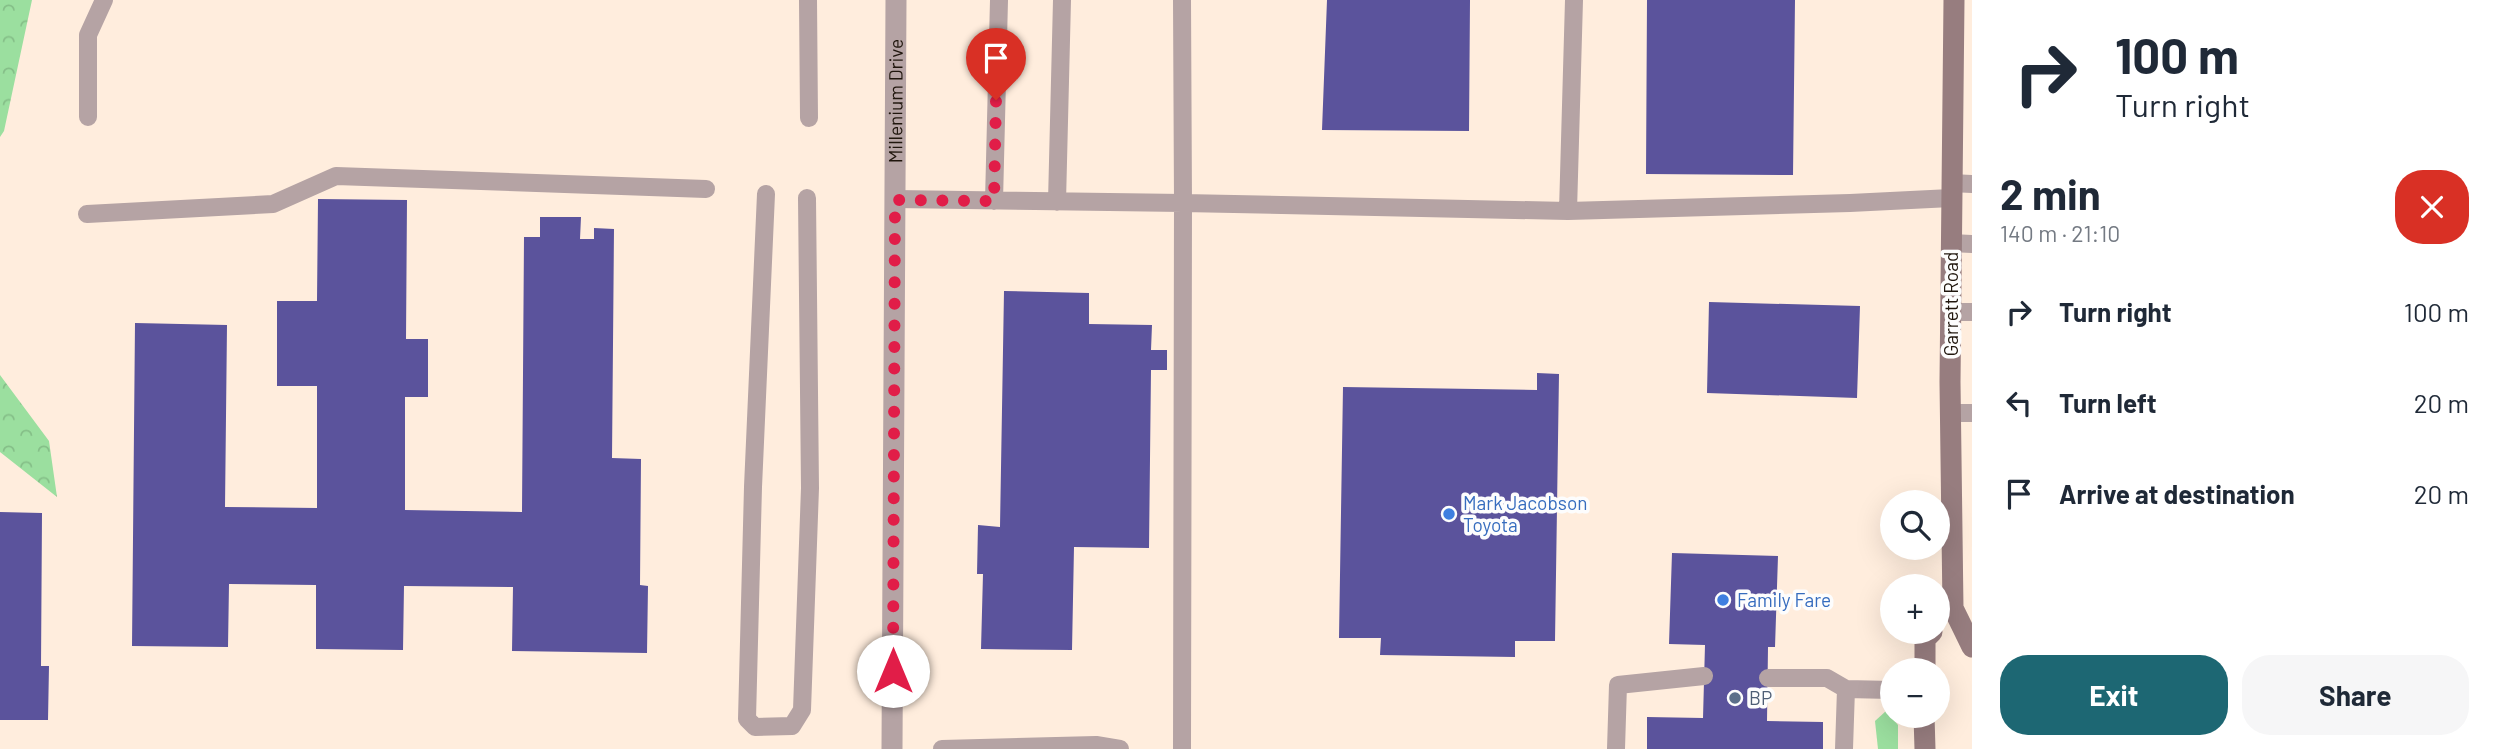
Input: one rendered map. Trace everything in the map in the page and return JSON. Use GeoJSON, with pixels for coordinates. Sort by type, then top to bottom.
{"type":"FeatureCollection","features":[{"type":"Feature","properties":{"kind":"street","name":"Millenium Drive"},"geometry":{"type":"LineString","coordinates":[[892,749],[896,0]]}},
{"type":"Feature","properties":{"kind":"street","name":"Garrett Road"},"geometry":{"type":"LineString","coordinates":[[1954,0],[1962,312],[1950,414],[1953,608],[1972,647]]}},
{"type":"Feature","properties":{"kind":"street"},"geometry":{"type":"LineString","coordinates":[[1950,611],[1953,608]]}},
{"type":"Feature","properties":{"kind":"street"},"geometry":{"type":"LineString","coordinates":[[1924,728],[1924,749]]}},
{"type":"Feature","properties":{"kind":"lane"},"geometry":{"type":"LineString","coordinates":[[88,117],[88,35],[104,0]]}},
{"type":"Feature","properties":{"kind":"lane"},"geometry":{"type":"LineString","coordinates":[[808,0],[809,118]]}},
{"type":"Feature","properties":{"kind":"lane"},"geometry":{"type":"LineString","coordinates":[[994,201],[999,0]]}},
{"type":"Feature","properties":{"kind":"lane"},"geometry":{"type":"LineString","coordinates":[[1057,202],[1062,0]]}},
{"type":"Feature","properties":{"kind":"lane"},"geometry":{"type":"LineString","coordinates":[[1182,0],[1182,749]]}},
{"type":"Feature","properties":{"kind":"lane"},"geometry":{"type":"LineString","coordinates":[[1568,211],[1574,0]]}},
{"type":"Feature","properties":{"kind":"lane"},"geometry":{"type":"LineString","coordinates":[[87,214],[273,204],[336,176],[706,190]]}},
{"type":"Feature","properties":{"kind":"lane"},"geometry":{"type":"LineString","coordinates":[[895,200],[1568,211],[1850,203],[1958,188]]}},
{"type":"Feature","properties":{"kind":"lane"},"geometry":{"type":"LineString","coordinates":[[766,194],[753,487],[747,719],[755,727],[792,726],[802,710],[810,488],[807,198]]}},
{"type":"Feature","properties":{"kind":"lane"},"geometry":{"type":"LineString","coordinates":[[1950,414],[1972,413]]}},
{"type":"Feature","properties":{"kind":"lane"},"geometry":{"type":"LineString","coordinates":[[1616,749],[1618,685],[1704,677]]}},
{"type":"Feature","properties":{"kind":"lane"},"geometry":{"type":"LineString","coordinates":[[1768,678],[1827,678],[1846,689],[1880,690]]}},
{"type":"Feature","properties":{"kind":"lane"},"geometry":{"type":"LineString","coordinates":[[1844,749],[1846,689]]}},
{"type":"Feature","properties":{"kind":"lane"},"geometry":{"type":"LineString","coordinates":[[942,749],[1120,749]]}},
{"type":"Feature","properties":{"kind":"green space"},"geometry":{"type":"Polygon","coordinates":[[[0,0],[32,0],[4,131],[0,137],[0,0]]]}},
{"type":"Feature","properties":{"kind":"green space"},"geometry":{"type":"Polygon","coordinates":[[[0,375],[49,441],[57,497],[0,452],[0,375]]]}},
{"type":"Feature","properties":{"kind":"green space"},"geometry":{"type":"Polygon","coordinates":[[[1880,716],[1880,728],[1898,728],[1898,749],[1878,749],[1875,721],[1880,716]]]}},
{"type":"Feature","properties":{"kind":"building"},"geometry":{"type":"Polygon","coordinates":[[[1327,0],[1470,0],[1469,131],[1322,130],[1327,0]]]}},
{"type":"Feature","properties":{"kind":"building"},"geometry":{"type":"Polygon","coordinates":[[[1647,0],[1795,0],[1793,175],[1646,174],[1647,0]]]}},
{"type":"Feature","properties":{"kind":"building"},"geometry":{"type":"Polygon","coordinates":[[[318,199],[407,200],[406,339],[428,339],[428,397],[405,397],[405,510],[522,512],[524,237],[540,237],[540,217],[581,217],[580,239],[594,239],[594,228],[614,229],[612,458],[641,459],[640,585],[648,586],[647,653],[512,651],[513,587],[404,586],[403,650],[316,649],[316,585],[229,584],[228,647],[132,646],[135,323],[227,325],[225,507],[317,508],[317,386],[277,386],[277,301],[317,301],[318,199]]]}},
{"type":"Feature","properties":{"kind":"building"},"geometry":{"type":"Polygon","coordinates":[[[1004,291],[1089,293],[1089,324],[1152,325],[1151,350],[1167,350],[1167,370],[1151,370],[1149,548],[1074,547],[1072,650],[981,649],[983,574],[977,574],[978,525],[1000,527],[1004,291]]]}},
{"type":"Feature","properties":{"kind":"building"},"geometry":{"type":"Polygon","coordinates":[[[1709,302],[1860,306],[1857,398],[1707,393],[1709,302]]]}},
{"type":"Feature","properties":{"kind":"building","name":"Mark Jacobson Toyota"},"geometry":{"type":"Polygon","coordinates":[[[1537,373],[1559,374],[1555,641],[1515,641],[1515,657],[1380,655],[1381,638],[1339,638],[1343,387],[1537,390],[1537,373]]]}},
{"type":"Feature","properties":{"kind":"building"},"geometry":{"type":"Polygon","coordinates":[[[0,512],[42,513],[41,666],[49,666],[48,720],[0,720],[0,512]]]}},
{"type":"Feature","properties":{"kind":"building"},"geometry":{"type":"Polygon","coordinates":[[[1672,553],[1778,556],[1775,647],[1768,647],[1767,721],[1823,722],[1823,749],[1647,749],[1647,717],[1703,718],[1705,645],[1669,644],[1672,553]]]}},
{"type":"Feature","properties":{"kind":"place","name":"Mark Jacobson Toyota"},"geometry":{"type":"Point","coordinates":[1449,514]}},
{"type":"Feature","properties":{"kind":"place","name":"Family Fare"},"geometry":{"type":"Point","coordinates":[1723,600]}},
{"type":"Feature","properties":{"kind":"place","name":"BP"},"geometry":{"type":"Point","coordinates":[1735,698]}},
{"type":"Feature","properties":{"kind":"route"},"geometry":{"type":"LineString","coordinates":[[893,671],[895,200],[994,201],[996,100]]}}]}
